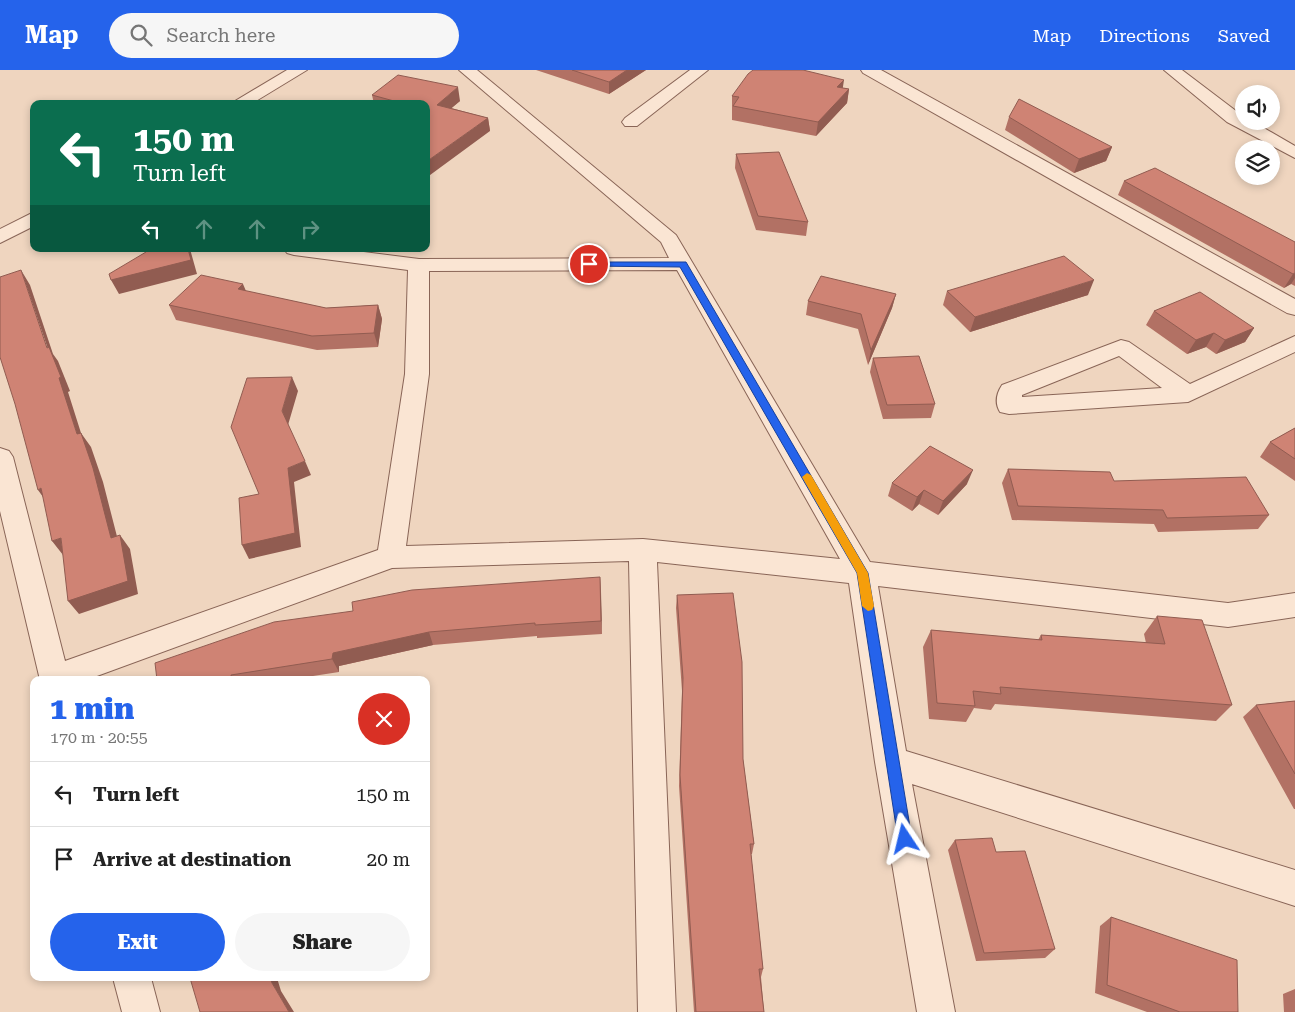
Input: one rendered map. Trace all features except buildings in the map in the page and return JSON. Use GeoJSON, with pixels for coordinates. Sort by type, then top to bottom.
{"type":"FeatureCollection","features":[{"type":"Feature","properties":{"kind":"street"},"geometry":{"type":"LineString","coordinates":[[245,100],[300,70]]}},
{"type":"Feature","properties":{"kind":"street"},"geometry":{"type":"LineString","coordinates":[[631,122],[700,70]]}},
{"type":"Feature","properties":{"kind":"street"},"geometry":{"type":"LineString","coordinates":[[870,70],[1295,308]]}},
{"type":"Feature","properties":{"kind":"street"},"geometry":{"type":"LineString","coordinates":[[1172,70],[1232,118],[1295,153]]}},
{"type":"Feature","properties":{"kind":"street"},"geometry":{"type":"LineString","coordinates":[[472,71],[669,239],[862,573],[891,762],[936,1012]]}},
{"type":"Feature","properties":{"kind":"street"},"geometry":{"type":"LineString","coordinates":[[0,237],[30,220]]}},
{"type":"Feature","properties":{"kind":"street"},"geometry":{"type":"LineString","coordinates":[[317,252],[419,265],[683,264]]}},
{"type":"Feature","properties":{"kind":"street"},"geometry":{"type":"LineString","coordinates":[[391,557],[417,374],[419,265]]}},
{"type":"Feature","properties":{"kind":"street"},"geometry":{"type":"LineString","coordinates":[[1188,394],[1121,347],[1010,391],[1009,406],[1188,394],[1295,343]]}},
{"type":"Feature","properties":{"kind":"street"},"geometry":{"type":"LineString","coordinates":[[0,458],[54,676]]}},
{"type":"Feature","properties":{"kind":"street"},"geometry":{"type":"LineString","coordinates":[[643,550],[656,1012]]}},
{"type":"Feature","properties":{"kind":"street"},"geometry":{"type":"LineString","coordinates":[[63,676],[391,557],[643,550],[1228,615],[1295,605]]}},
{"type":"Feature","properties":{"kind":"street"},"geometry":{"type":"LineString","coordinates":[[891,762],[1295,888]]}},
{"type":"Feature","properties":{"kind":"street"},"geometry":{"type":"LineString","coordinates":[[133,981],[142,1012]]}},
{"type":"Feature","properties":{"kind":"slow traffic"},"geometry":{"type":"LineString","coordinates":[[807,477],[862,573],[868,606]]}},
{"type":"Feature","properties":{"kind":"route"},"geometry":{"type":"LineString","coordinates":[[589,264],[683,264],[862,573],[891,762],[905,839]]}}]}
